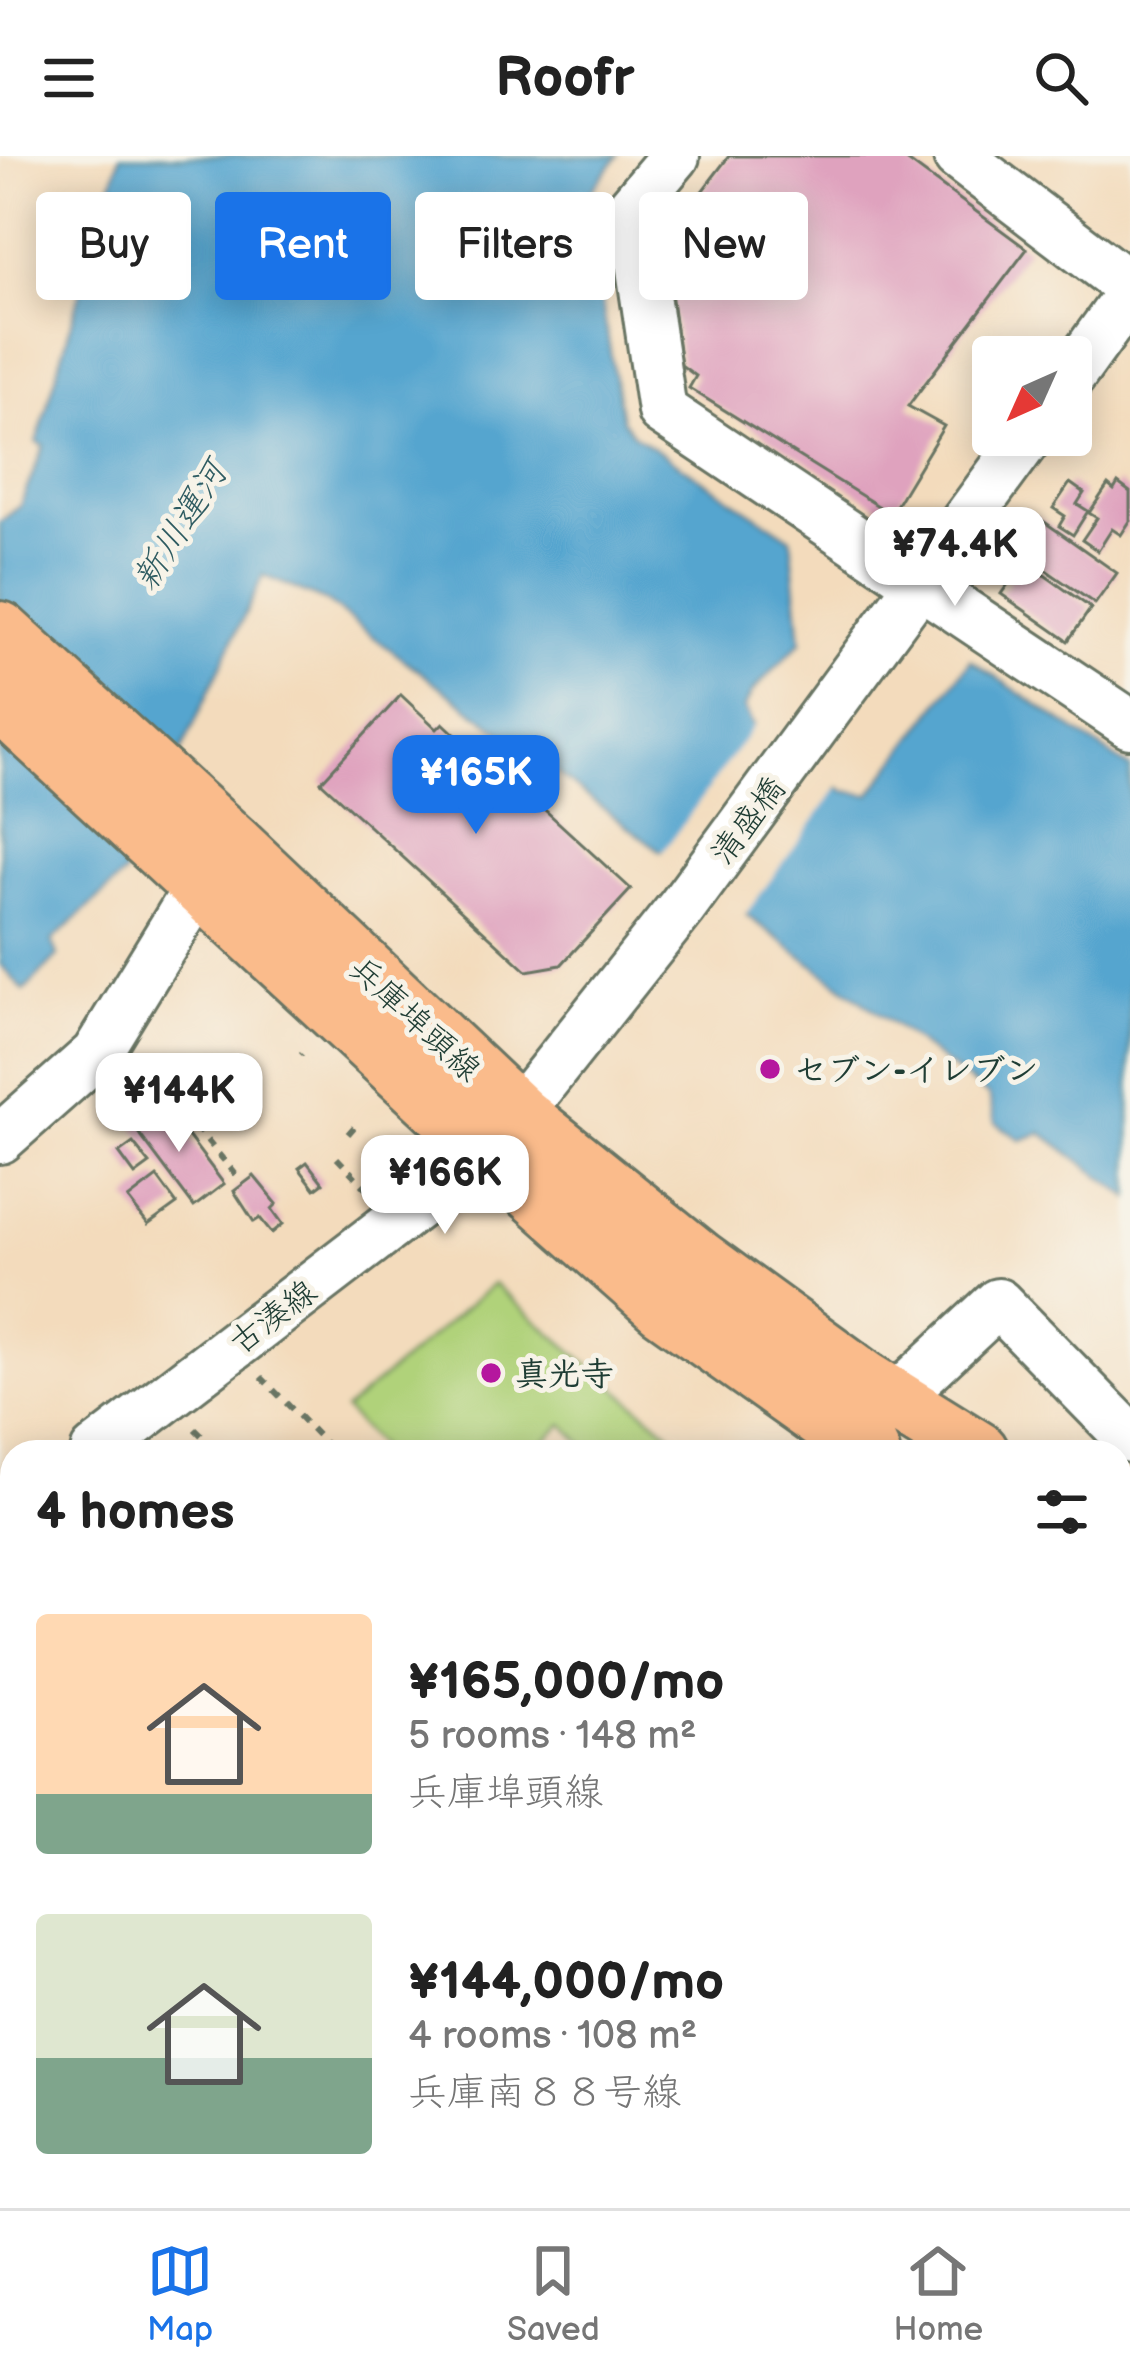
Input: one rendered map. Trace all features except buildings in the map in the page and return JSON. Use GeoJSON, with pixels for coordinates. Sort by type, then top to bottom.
{"type":"FeatureCollection","features":[{"type":"Feature","properties":{"kind":"main road","name":"兵庫埠頭線"},"geometry":{"type":"LineString","coordinates":[[0,632],[199,848],[503,1133],[663,1306],[865,1415],[941,1440]]}},
{"type":"Feature","properties":{"kind":"main road","name":"兵庫埠頭線"},"geometry":{"type":"LineString","coordinates":[[0,700],[199,848]]}},
{"type":"Feature","properties":{"kind":"street"},"geometry":{"type":"LineString","coordinates":[[675,156],[632,207],[662,411],[1130,724]]}},
{"type":"Feature","properties":{"kind":"street"},"geometry":{"type":"LineString","coordinates":[[958,156],[1130,290],[1092,345]]}},
{"type":"Feature","properties":{"kind":"street"},"geometry":{"type":"LineString","coordinates":[[923,582],[1014,456]]}},
{"type":"Feature","properties":{"kind":"street","name":"清盛橋"},"geometry":{"type":"LineString","coordinates":[[682,907],[923,582]]}},
{"type":"Feature","properties":{"kind":"street"},"geometry":{"type":"LineString","coordinates":[[0,1139],[96,1054],[199,848]]}},
{"type":"Feature","properties":{"kind":"street","name":"古湊線"},"geometry":{"type":"LineString","coordinates":[[111,1440],[503,1133],[682,907]]}},
{"type":"Feature","properties":{"kind":"street"},"geometry":{"type":"LineString","coordinates":[[865,1415],[998,1304],[1130,1438]]}},
{"type":"Feature","properties":{"kind":"path"},"geometry":{"type":"LineString","coordinates":[[172,1100],[238,1177]]}},
{"type":"Feature","properties":{"kind":"path"},"geometry":{"type":"LineString","coordinates":[[348,1134],[355,1126]]}},
{"type":"Feature","properties":{"kind":"path"},"geometry":{"type":"LineString","coordinates":[[232,1346],[322,1440]]}},
{"type":"Feature","properties":{"kind":"green space","name":"真光寺"},"geometry":{"type":"Polygon","coordinates":[[[493,1284],[678,1440],[579,1440],[563,1424],[545,1440],[372,1440],[345,1410],[493,1284]]]}},
{"type":"Feature","properties":{"kind":"water","name":"新川運河"},"geometry":{"type":"Polygon","coordinates":[[[120,156],[618,156],[590,192],[415,192],[415,300],[601,300],[622,420],[634,435],[791,538],[801,642],[752,692],[744,708],[752,723],[844,791],[870,795],[971,660],[1130,768],[1130,1198],[1042,1133],[1021,1140],[995,1122],[989,1096],[327,602],[263,575],[124,875],[52,941],[58,956],[24,991],[0,964],[0,522],[20,506],[44,446],[37,442],[78,300],[191,300],[191,192],[110,192],[120,156]]]}},
{"type":"Feature","properties":{"kind":"pier"},"geometry":{"type":"Polygon","coordinates":[[[758,720],[842,782],[742,919],[659,857],[758,720]]]}},
{"type":"Feature","properties":{"kind":"place","name":"セブン-イレブン"},"geometry":{"type":"Point","coordinates":[770,1069]}},
{"type":"Feature","properties":{"kind":"place","name":"真光寺"},"geometry":{"type":"Point","coordinates":[491,1373]}}]}
